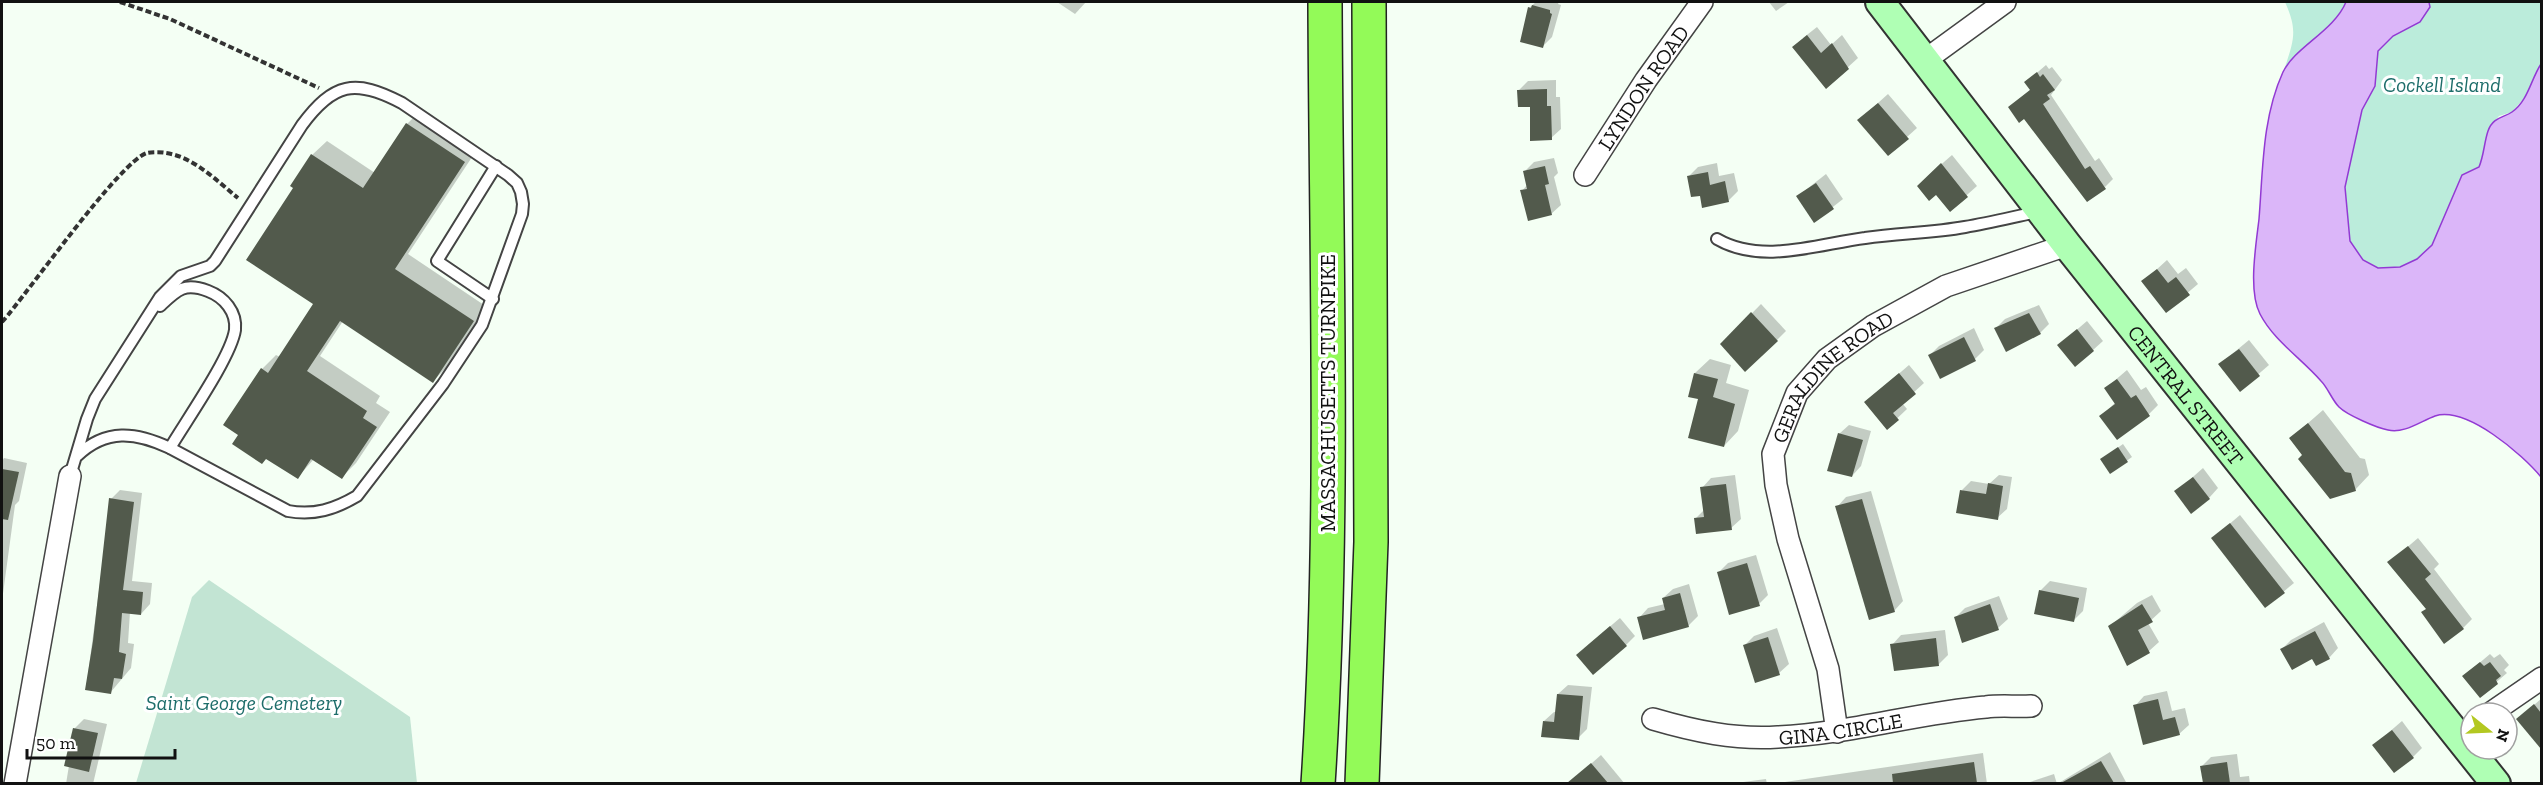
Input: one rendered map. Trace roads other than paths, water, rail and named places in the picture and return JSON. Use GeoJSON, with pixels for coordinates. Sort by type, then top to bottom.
{"type":"FeatureCollection","features":[{"type":"Feature","properties":{"kind":"highway","name":"MASSACHUSETTS TURNPIKE"},"geometry":{"type":"LineString","coordinates":[[1318,783],[1324,685],[1328,540],[1325,2]]}},
{"type":"Feature","properties":{"kind":"highway"},"geometry":{"type":"LineString","coordinates":[[1362,783],[1371,542],[1370,2]]}},
{"type":"Feature","properties":{"kind":"main road","name":"CENTRAL STREET"},"geometry":{"type":"LineString","coordinates":[[1880,2],[2067,245],[2459,724]]}},
{"type":"Feature","properties":{"kind":"main road","name":"CENTRAL STREET"},"geometry":{"type":"LineString","coordinates":[[2483,761],[2496,783]]}},
{"type":"Feature","properties":{"kind":"street","name":"LYNDON ROAD"},"geometry":{"type":"LineString","coordinates":[[1585,175],[1646,80],[1702,2]]}},
{"type":"Feature","properties":{"kind":"street"},"geometry":{"type":"LineString","coordinates":[[1924,61],[2005,2]]}},
{"type":"Feature","properties":{"kind":"street","name":"GERALDINE ROAD"},"geometry":{"type":"LineString","coordinates":[[1837,732],[1828,669],[1788,539],[1776,485],[1773,454],[1797,393],[1827,359],[1873,326],[1935,292],[1946,286],[2067,245]]}},
{"type":"Feature","properties":{"kind":"street"},"geometry":{"type":"LineString","coordinates":[[15,783],[70,476]]}},
{"type":"Feature","properties":{"kind":"street"},"geometry":{"type":"LineString","coordinates":[[2508,701],[2541,678]]}},
{"type":"Feature","properties":{"kind":"street","name":"GINA CIRCLE"},"geometry":{"type":"LineString","coordinates":[[1653,719],[1690,730],[1723,735],[1777,738],[1837,732],[1986,707],[2031,706]]}},
{"type":"Feature","properties":{"kind":"lane"},"geometry":{"type":"LineString","coordinates":[[70,476],[95,399],[145,320],[168,287],[181,276],[210,266],[215,261],[302,125],[315,107],[331,93],[350,88],[386,94],[517,183],[523,204],[522,214],[482,325],[443,384],[369,482],[357,496],[341,506],[303,514],[288,511],[170,448],[151,440],[129,435],[108,436],[88,445],[77,456]]}},
{"type":"Feature","properties":{"kind":"lane"},"geometry":{"type":"LineString","coordinates":[[493,299],[437,261],[495,166]]}},
{"type":"Feature","properties":{"kind":"lane"},"geometry":{"type":"LineString","coordinates":[[1717,239],[1727,244],[1762,252],[1782,251],[1863,238],[1964,227],[2040,211]]}},
{"type":"Feature","properties":{"kind":"lane"},"geometry":{"type":"LineString","coordinates":[[145,320],[173,293],[184,287],[196,286],[214,293],[233,312],[235,328],[232,340],[170,448]]}},
{"type":"Feature","properties":{"kind":"park label","name":"Cockell Island"},"geometry":{"type":"Point","coordinates":[2442,84]}},
{"type":"Feature","properties":{"kind":"park label","name":"Saint George Cemetery"},"geometry":{"type":"Point","coordinates":[244,702]}}]}
